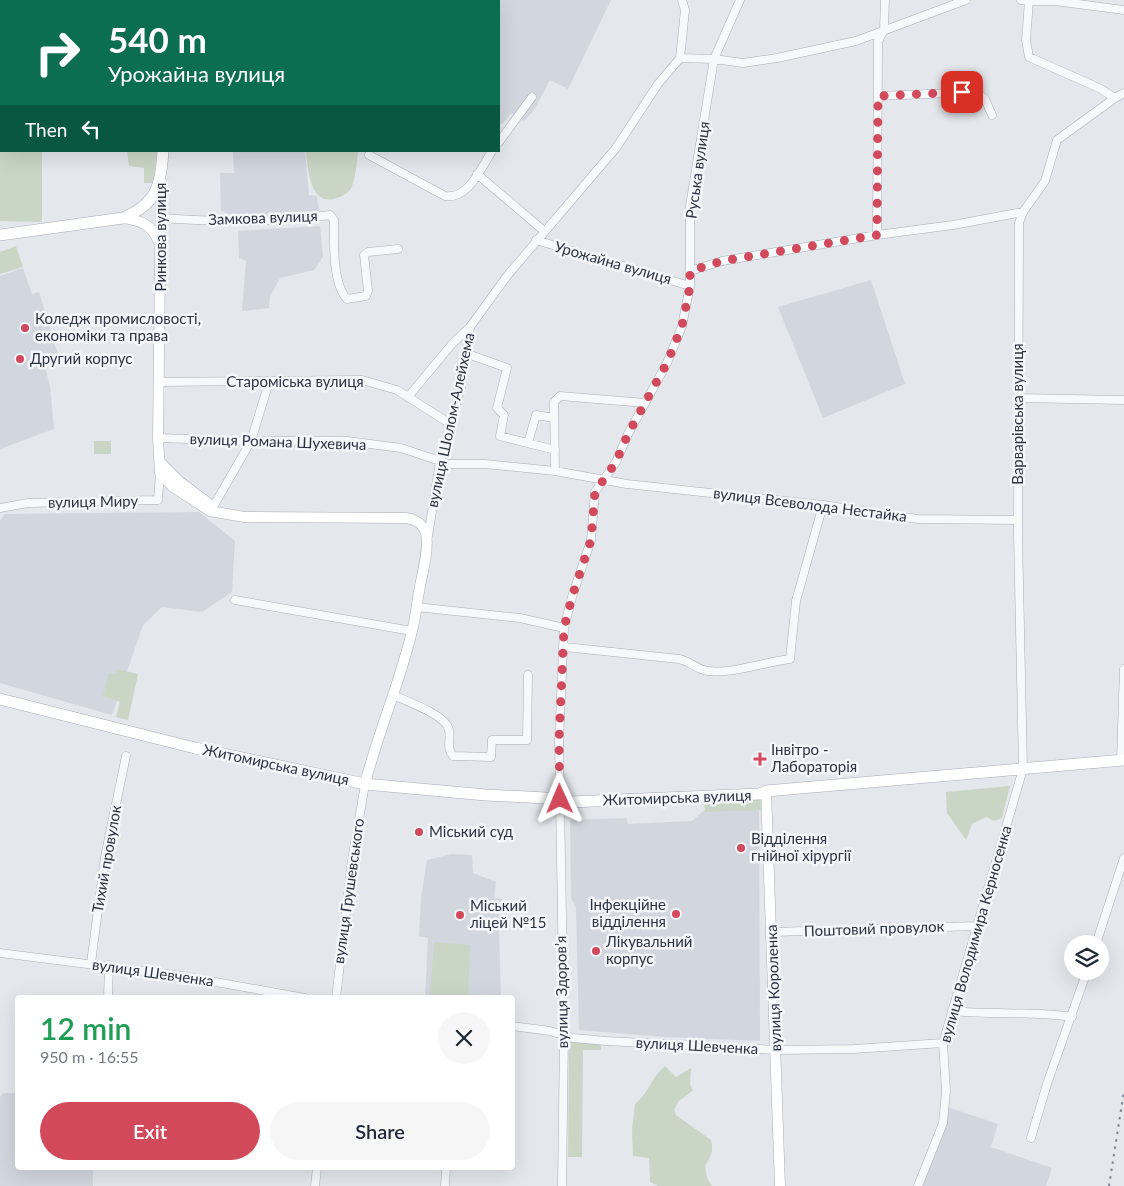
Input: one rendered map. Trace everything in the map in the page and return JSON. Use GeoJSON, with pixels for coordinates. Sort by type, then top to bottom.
{"type":"FeatureCollection","features":[{"type":"Feature","properties":{"kind":"main road","name":"Ринкова вулиця"},"geometry":{"type":"LineString","coordinates":[[160,473],[158,438],[163,152]]}},
{"type":"Feature","properties":{"kind":"main road"},"geometry":{"type":"LineString","coordinates":[[123,218],[145,206],[156,192],[161,181]]}},
{"type":"Feature","properties":{"kind":"main road"},"geometry":{"type":"LineString","coordinates":[[0,235],[123,218],[139,221],[150,227],[161,245]]}},
{"type":"Feature","properties":{"kind":"main road"},"geometry":{"type":"LineString","coordinates":[[158,459],[167,471],[223,514]]}},
{"type":"Feature","properties":{"kind":"main road"},"geometry":{"type":"LineString","coordinates":[[160,473],[173,487],[190,500],[210,511],[244,517],[406,518],[415,520],[423,527],[427,541]]}},
{"type":"Feature","properties":{"kind":"main road","name":"вулиця Шолом-Алейхема"},"geometry":{"type":"LineString","coordinates":[[365,784],[379,732],[393,695],[412,631],[427,541]]}},
{"type":"Feature","properties":{"kind":"main road","name":"Житомирська вулиця"},"geometry":{"type":"LineString","coordinates":[[0,698],[195,748],[365,784],[459,794],[562,799],[570,802],[637,801],[760,794],[766,791],[1122,760]]}},
{"type":"Feature","properties":{"kind":"main road","name":"вулиця Короленка"},"geometry":{"type":"LineString","coordinates":[[766,791],[777,1050],[780,1186]]}},
{"type":"Feature","properties":{"kind":"street"},"geometry":{"type":"LineString","coordinates":[[682,0],[684,10],[680,58],[714,59],[743,63],[760,62],[827,48],[884,30],[966,0]]}},
{"type":"Feature","properties":{"kind":"street","name":"Руська вулиця"},"geometry":{"type":"LineString","coordinates":[[562,799],[559,741],[564,628],[591,540],[595,492],[616,462],[667,363],[682,326],[690,286],[690,206],[714,59],[740,0]]}},
{"type":"Feature","properties":{"kind":"street"},"geometry":{"type":"LineString","coordinates":[[877,235],[878,41],[884,30],[885,0]]}},
{"type":"Feature","properties":{"kind":"street"},"geometry":{"type":"LineString","coordinates":[[1115,98],[1099,88],[1029,58],[1026,40],[1025,0],[1055,1],[1124,10]]}},
{"type":"Feature","properties":{"kind":"street","name":"вулиця Шолом-Алейхема"},"geometry":{"type":"LineString","coordinates":[[427,541],[440,462],[449,423],[462,383],[470,327],[479,312],[536,240],[616,148],[658,84],[680,58]]}},
{"type":"Feature","properties":{"kind":"street"},"geometry":{"type":"LineString","coordinates":[[878,96],[976,92],[984,98],[992,115]]}},
{"type":"Feature","properties":{"kind":"street","name":"Варварівська вулиця"},"geometry":{"type":"LineString","coordinates":[[1024,769],[1018,520],[1019,223],[1023,212],[1045,181],[1057,140],[1124,93]]}},
{"type":"Feature","properties":{"kind":"street"},"geometry":{"type":"LineString","coordinates":[[500,141],[532,97]]}},
{"type":"Feature","properties":{"kind":"street"},"geometry":{"type":"LineString","coordinates":[[369,155],[445,196],[457,196],[464,192],[491,152]]}},
{"type":"Feature","properties":{"kind":"street"},"geometry":{"type":"LineString","coordinates":[[476,174],[544,231]]}},
{"type":"Feature","properties":{"kind":"street","name":"Урожайна вулиця"},"geometry":{"type":"LineString","coordinates":[[690,271],[722,261],[1023,212]]}},
{"type":"Feature","properties":{"kind":"street","name":"Замкова вулиця"},"geometry":{"type":"LineString","coordinates":[[161,218],[262,220],[330,215],[334,220],[335,262],[340,290],[347,299],[366,296],[368,291],[364,255],[368,252],[398,249]]}},
{"type":"Feature","properties":{"kind":"street","name":"Урожайна вулиця"},"geometry":{"type":"LineString","coordinates":[[536,240],[576,254],[690,286]]}},
{"type":"Feature","properties":{"kind":"street"},"geometry":{"type":"LineString","coordinates":[[408,397],[452,344],[470,327]]}},
{"type":"Feature","properties":{"kind":"street"},"geometry":{"type":"LineString","coordinates":[[465,353],[507,368],[497,408],[504,415],[500,436],[555,450]]}},
{"type":"Feature","properties":{"kind":"street","name":"Староміська вулиця"},"geometry":{"type":"LineString","coordinates":[[159,382],[362,380],[397,390],[449,423]]}},
{"type":"Feature","properties":{"kind":"street"},"geometry":{"type":"LineString","coordinates":[[213,507],[251,441],[269,382]]}},
{"type":"Feature","properties":{"kind":"street"},"geometry":{"type":"LineString","coordinates":[[555,471],[554,402],[560,396],[645,403]]}},
{"type":"Feature","properties":{"kind":"street"},"geometry":{"type":"LineString","coordinates":[[1019,398],[1124,400]]}},
{"type":"Feature","properties":{"kind":"street"},"geometry":{"type":"LineString","coordinates":[[528,443],[536,415],[554,418]]}},
{"type":"Feature","properties":{"kind":"street","name":"вулиця Романа Шухевича"},"geometry":{"type":"LineString","coordinates":[[158,438],[251,441],[347,441],[401,448],[448,464],[485,464],[555,471],[604,479]]}},
{"type":"Feature","properties":{"kind":"street","name":"вулиця Миру"},"geometry":{"type":"LineString","coordinates":[[0,508],[28,503],[158,500],[160,473]]}},
{"type":"Feature","properties":{"kind":"street","name":"вулиця Всеволода Нестайка"},"geometry":{"type":"LineString","coordinates":[[604,479],[651,487],[823,505],[918,519],[1018,520]]}},
{"type":"Feature","properties":{"kind":"street"},"geometry":{"type":"LineString","coordinates":[[564,647],[680,659],[690,661],[698,668],[707,671],[790,659],[796,601],[823,505]]}},
{"type":"Feature","properties":{"kind":"street"},"geometry":{"type":"LineString","coordinates":[[235,600],[412,631]]}},
{"type":"Feature","properties":{"kind":"street"},"geometry":{"type":"LineString","coordinates":[[416,607],[520,618],[564,628]]}},
{"type":"Feature","properties":{"kind":"street"},"geometry":{"type":"LineString","coordinates":[[1122,760],[1124,669]]}},
{"type":"Feature","properties":{"kind":"street"},"geometry":{"type":"LineString","coordinates":[[393,695],[443,720],[449,728],[448,750],[453,756],[491,757],[492,740],[527,740],[528,675]]}},
{"type":"Feature","properties":{"kind":"street","name":"Тихий провулок"},"geometry":{"type":"LineString","coordinates":[[91,963],[105,857],[126,756]]}},
{"type":"Feature","properties":{"kind":"street","name":"вулиця Володимира Керносенка"},"geometry":{"type":"LineString","coordinates":[[918,1186],[943,1123],[946,1091],[943,1043],[1024,769]]}},
{"type":"Feature","properties":{"kind":"street","name":"вулиця Грушевського"},"geometry":{"type":"LineString","coordinates":[[336,995],[352,861],[365,784]]}},
{"type":"Feature","properties":{"kind":"street","name":"вулиця Здоровʼя"},"geometry":{"type":"LineString","coordinates":[[562,799],[564,1035],[562,1186]]}},
{"type":"Feature","properties":{"kind":"street"},"geometry":{"type":"LineString","coordinates":[[1099,935],[1124,858]]}},
{"type":"Feature","properties":{"kind":"street","name":"Поштовий провулок"},"geometry":{"type":"LineString","coordinates":[[772,932],[977,926]]}},
{"type":"Feature","properties":{"kind":"street","name":"вулиця Шевченка"},"geometry":{"type":"LineString","coordinates":[[0,953],[109,965],[287,995]]}},
{"type":"Feature","properties":{"kind":"street"},"geometry":{"type":"LineString","coordinates":[[108,995],[109,965]]}},
{"type":"Feature","properties":{"kind":"street"},"geometry":{"type":"LineString","coordinates":[[1030,1138],[1084,980]]}},
{"type":"Feature","properties":{"kind":"street"},"geometry":{"type":"LineString","coordinates":[[952,1011],[987,1014],[1051,1014],[1072,1017]]}},
{"type":"Feature","properties":{"kind":"street","name":"вулиця Шевченка"},"geometry":{"type":"LineString","coordinates":[[515,1027],[606,1041],[777,1050],[854,1049],[943,1043]]}},
{"type":"Feature","properties":{"kind":"street"},"geometry":{"type":"LineString","coordinates":[[315,1186],[317,1170]]}},
{"type":"Feature","properties":{"kind":"street"},"geometry":{"type":"LineString","coordinates":[[445,1186],[446,1170]]}},
{"type":"Feature","properties":{"kind":"shaded area"},"geometry":{"type":"Polygon","coordinates":[[[500,0],[611,0],[568,89],[550,80],[534,110],[524,121],[511,113],[502,124],[500,123],[500,0]]]}},
{"type":"Feature","properties":{"kind":"shaded area"},"geometry":{"type":"Polygon","coordinates":[[[233,152],[305,152],[309,195],[317,196],[319,211],[237,217],[221,211],[220,173],[234,173],[233,152]]]}},
{"type":"Feature","properties":{"kind":"shaded area"},"geometry":{"type":"Polygon","coordinates":[[[320,226],[323,257],[314,270],[280,278],[270,297],[269,308],[242,311],[246,261],[239,258],[238,231],[320,226]]]}},
{"type":"Feature","properties":{"kind":"shaded area","name":"Коледж промисловості, економіки та права"},"geometry":{"type":"Polygon","coordinates":[[[23,268],[32,294],[39,292],[60,361],[45,367],[50,386],[54,429],[0,449],[0,276],[23,268]]]}},
{"type":"Feature","properties":{"kind":"shaded area"},"geometry":{"type":"Polygon","coordinates":[[[871,280],[905,384],[823,418],[778,307],[871,280]]]}},
{"type":"Feature","properties":{"kind":"shaded area"},"geometry":{"type":"Polygon","coordinates":[[[199,512],[235,541],[232,592],[202,612],[162,607],[143,625],[112,715],[0,683],[0,520],[5,514],[199,512]]]}},
{"type":"Feature","properties":{"kind":"shaded area"},"geometry":{"type":"Polygon","coordinates":[[[759,804],[760,1041],[664,1037],[579,1030],[576,908],[571,898],[570,820],[626,818],[628,824],[692,821],[707,808],[759,804]]]}},
{"type":"Feature","properties":{"kind":"shaded area","name":"Міський ліцей №15"},"geometry":{"type":"Polygon","coordinates":[[[452,854],[472,855],[473,873],[496,882],[494,898],[502,899],[499,932],[501,995],[425,995],[428,938],[419,936],[421,898],[427,860],[452,854]]]}},
{"type":"Feature","properties":{"kind":"shaded area"},"geometry":{"type":"Polygon","coordinates":[[[3,1093],[15,1093],[15,1170],[93,1170],[93,1186],[0,1186],[0,1097],[3,1093]]]}},
{"type":"Feature","properties":{"kind":"shaded area"},"geometry":{"type":"Polygon","coordinates":[[[947,1107],[998,1124],[991,1147],[1052,1168],[1046,1186],[916,1186],[947,1107]]]}},
{"type":"Feature","properties":{"kind":"green space"},"geometry":{"type":"Polygon","coordinates":[[[0,152],[42,152],[42,222],[0,221],[0,152]]]}},
{"type":"Feature","properties":{"kind":"green space"},"geometry":{"type":"Polygon","coordinates":[[[127,152],[157,152],[153,183],[144,183],[144,168],[129,166],[127,152]]]}},
{"type":"Feature","properties":{"kind":"green space"},"geometry":{"type":"Polygon","coordinates":[[[306,152],[358,152],[352,186],[344,195],[337,198],[328,200],[316,192],[312,185],[306,152]]]}},
{"type":"Feature","properties":{"kind":"green space"},"geometry":{"type":"Polygon","coordinates":[[[16,246],[23,267],[0,274],[0,252],[16,246]]]}},
{"type":"Feature","properties":{"kind":"green space"},"geometry":{"type":"Polygon","coordinates":[[[94,441],[111,441],[111,454],[94,454],[94,441]]]}},
{"type":"Feature","properties":{"kind":"green space"},"geometry":{"type":"Polygon","coordinates":[[[116,669],[138,674],[128,720],[116,717],[120,702],[103,696],[109,673],[115,674],[116,669]]]}},
{"type":"Feature","properties":{"kind":"green space"},"geometry":{"type":"Polygon","coordinates":[[[1010,786],[1002,818],[994,821],[986,817],[972,824],[966,840],[947,813],[946,792],[1010,786]]]}},
{"type":"Feature","properties":{"kind":"green space"},"geometry":{"type":"Polygon","coordinates":[[[761,797],[762,810],[705,812],[704,800],[761,797]]]}},
{"type":"Feature","properties":{"kind":"green space"},"geometry":{"type":"Polygon","coordinates":[[[434,942],[470,945],[468,995],[430,995],[434,942]]]}},
{"type":"Feature","properties":{"kind":"green space"},"geometry":{"type":"Polygon","coordinates":[[[569,1041],[601,1044],[601,1050],[583,1050],[582,1157],[568,1157],[569,1041]]]}},
{"type":"Feature","properties":{"kind":"green space"},"geometry":{"type":"Polygon","coordinates":[[[665,1066],[676,1077],[691,1068],[690,1084],[693,1090],[678,1102],[674,1110],[676,1115],[711,1140],[711,1153],[705,1166],[707,1178],[712,1186],[658,1186],[650,1182],[649,1158],[633,1156],[632,1130],[635,1104],[665,1066]]]}},
{"type":"Feature","properties":{"kind":"railway"},"geometry":{"type":"LineString","coordinates":[[1109,1186],[1124,1091]]}},
{"type":"Feature","properties":{"kind":"place","name":"Коледж промисловості, економіки та права"},"geometry":{"type":"Point","coordinates":[25,328]}},
{"type":"Feature","properties":{"kind":"place","name":"Другий корпус"},"geometry":{"type":"Point","coordinates":[20,359]}},
{"type":"Feature","properties":{"kind":"place","name":"Інвітро - Лабораторія"},"geometry":{"type":"Point","coordinates":[760,759]}},
{"type":"Feature","properties":{"kind":"place","name":"Міський суд"},"geometry":{"type":"Point","coordinates":[419,832]}},
{"type":"Feature","properties":{"kind":"place","name":"Відділення гнійної хірургії"},"geometry":{"type":"Point","coordinates":[741,848]}},
{"type":"Feature","properties":{"kind":"place","name":"Інфекційне відділення"},"geometry":{"type":"Point","coordinates":[676,914]}},
{"type":"Feature","properties":{"kind":"place","name":"Міський ліцей №15"},"geometry":{"type":"Point","coordinates":[460,915]}},
{"type":"Feature","properties":{"kind":"place","name":"Лікувальний корпус"},"geometry":{"type":"Point","coordinates":[596,951]}},
{"type":"Feature","properties":{"kind":"route"},"geometry":{"type":"LineString","coordinates":[[560,799],[559,741],[564,628],[591,540],[591,516],[595,492],[616,462],[628,434],[667,363],[682,326],[690,286],[690,271],[722,261],[803,249],[877,235],[878,96],[962,92]]}}]}
